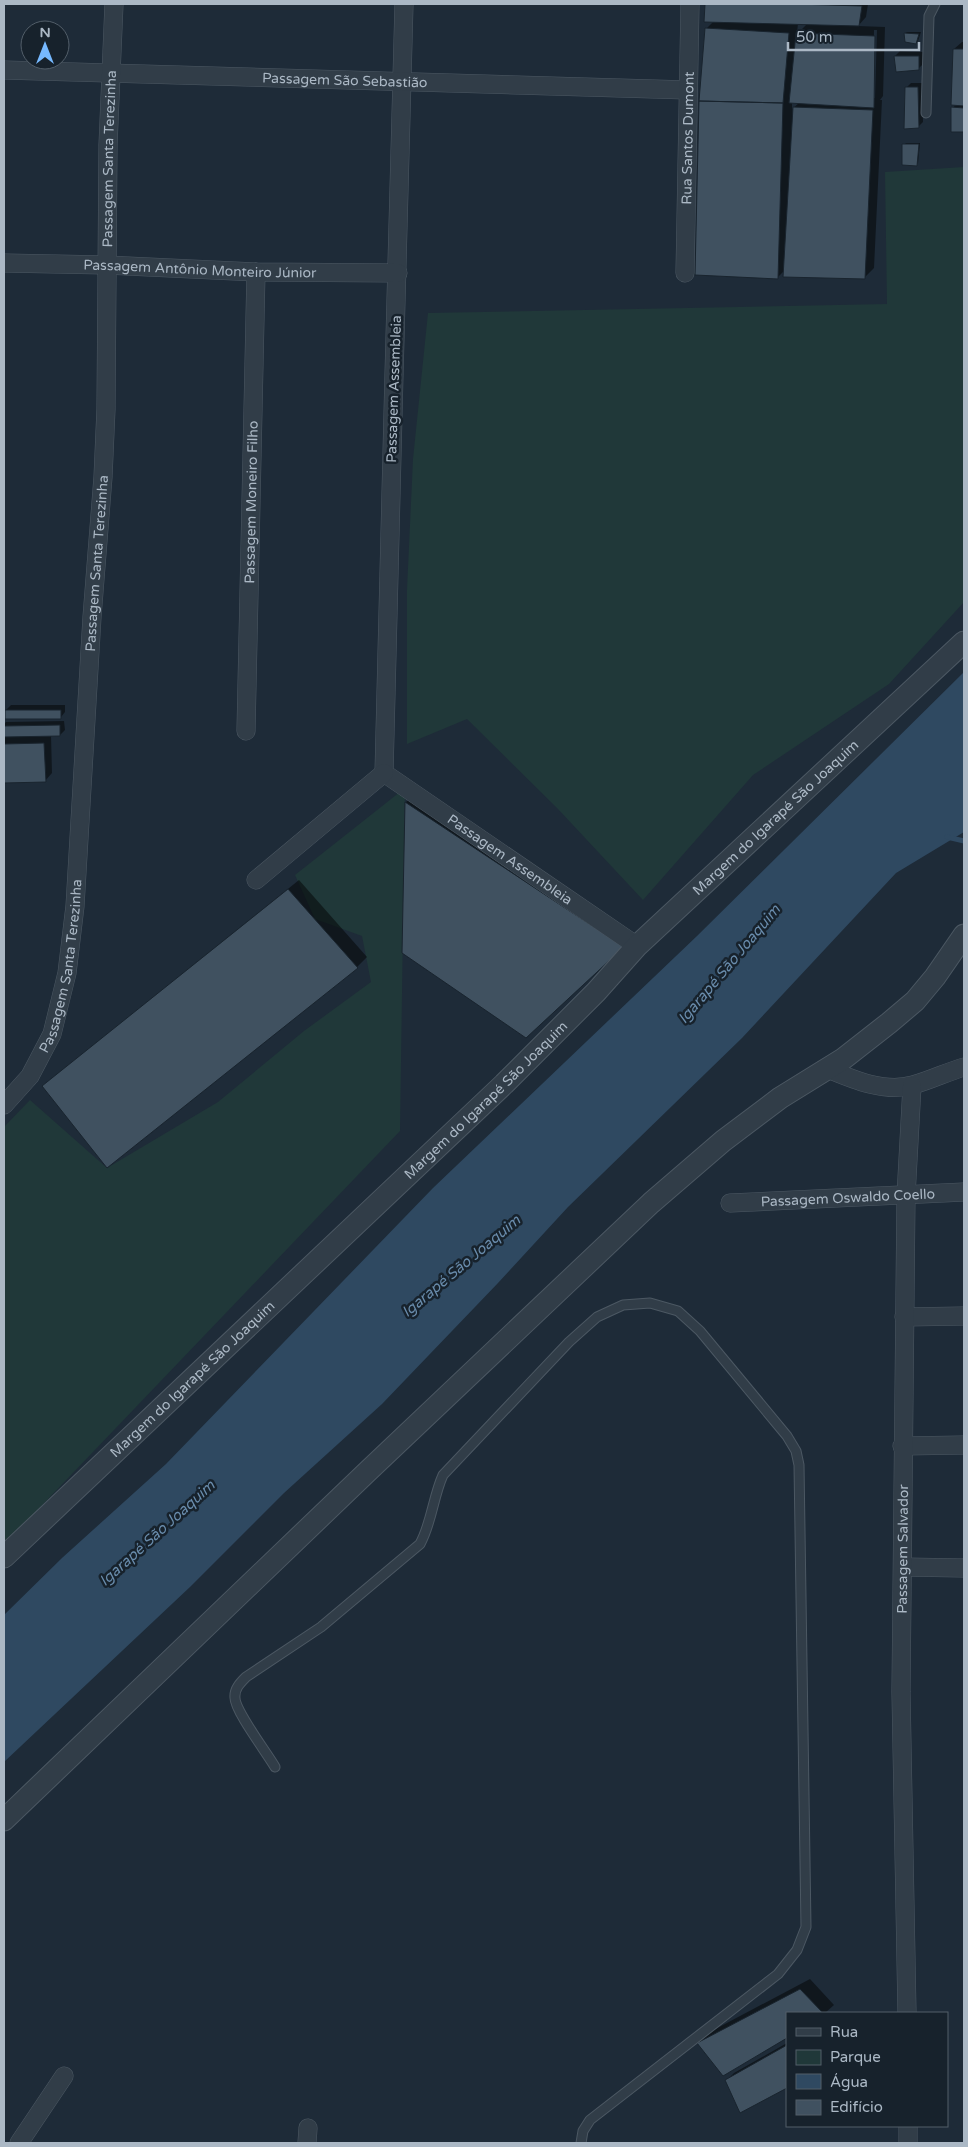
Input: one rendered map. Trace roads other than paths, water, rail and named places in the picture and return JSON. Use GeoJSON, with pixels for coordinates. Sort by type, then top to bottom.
{"type":"FeatureCollection","features":[{"type":"Feature","properties":{"kind":"street","name":"Passagem Santa Terezinha"},"geometry":{"type":"LineString","coordinates":[[4,1106],[30,1076],[52,1034],[62,999],[75,906],[106,409],[106,265],[110,73],[114,4]]}},
{"type":"Feature","properties":{"kind":"street","name":"Passagem Assembleia"},"geometry":{"type":"LineString","coordinates":[[404,4],[398,273],[389,511],[384,773],[637,946]]}},
{"type":"Feature","properties":{"kind":"street","name":"Rua Santos Dumont"},"geometry":{"type":"LineString","coordinates":[[685,273],[690,4]]}},
{"type":"Feature","properties":{"kind":"street","name":"Passagem São Sebastião"},"geometry":{"type":"LineString","coordinates":[[4,70],[688,90]]}},
{"type":"Feature","properties":{"kind":"street","name":"Passagem Antônio Monteiro Júnior"},"geometry":{"type":"LineString","coordinates":[[4,263],[106,265],[256,272],[398,273]]}},
{"type":"Feature","properties":{"kind":"street","name":"Passagem Moneiro Filho"},"geometry":{"type":"LineString","coordinates":[[246,731],[256,272]]}},
{"type":"Feature","properties":{"kind":"street","name":"Margem do Igarapé São Joaquim"},"geometry":{"type":"LineString","coordinates":[[4,1557],[504,1084],[596,992],[637,946],[964,642]]}},
{"type":"Feature","properties":{"kind":"street"},"geometry":{"type":"LineString","coordinates":[[256,880],[384,773]]}},
{"type":"Feature","properties":{"kind":"street"},"geometry":{"type":"LineString","coordinates":[[4,1820],[651,1203],[723,1141],[780,1098],[828,1069],[870,1039],[915,1001],[935,978],[964,935]]}},
{"type":"Feature","properties":{"kind":"street"},"geometry":{"type":"LineString","coordinates":[[828,1069],[860,1082],[893,1087],[912,1086],[964,1067]]}},
{"type":"Feature","properties":{"kind":"street","name":"Passagem Salvador"},"geometry":{"type":"LineString","coordinates":[[907,2012],[901,1692],[902,1446],[906,1196],[912,1086]]}},
{"type":"Feature","properties":{"kind":"street","name":"Passagem Oswaldo Coello"},"geometry":{"type":"LineString","coordinates":[[730,1203],[964,1192]]}},
{"type":"Feature","properties":{"kind":"street"},"geometry":{"type":"LineString","coordinates":[[904,1317],[964,1316]]}},
{"type":"Feature","properties":{"kind":"street"},"geometry":{"type":"LineString","coordinates":[[902,1446],[964,1445]]}},
{"type":"Feature","properties":{"kind":"street"},"geometry":{"type":"LineString","coordinates":[[903,1567],[964,1568]]}},
{"type":"Feature","properties":{"kind":"street"},"geometry":{"type":"LineString","coordinates":[[20,2143],[64,2076]]}},
{"type":"Feature","properties":{"kind":"street"},"geometry":{"type":"LineString","coordinates":[[908,2127],[908,2143]]}},
{"type":"Feature","properties":{"kind":"lane"},"geometry":{"type":"LineString","coordinates":[[926,113],[929,16],[931,8],[935,4]]}},
{"type":"Feature","properties":{"kind":"lane"},"geometry":{"type":"LineString","coordinates":[[275,1767],[234,1698],[238,1685],[246,1677],[321,1627],[420,1544],[427,1530],[443,1475],[569,1342],[597,1317],[623,1306],[632,1305],[650,1304],[678,1311],[700,1331],[787,1436],[796,1451],[799,1465],[806,1927],[797,1950],[778,1974],[590,2120],[583,2131],[580,2143]]}},
{"type":"Feature","properties":{"kind":"water","name":"Igarapé São Joaquim"},"geometry":{"type":"Polygon","coordinates":[[[964,672],[964,832],[896,873],[742,1038],[568,1207],[382,1404],[284,1493],[190,1587],[4,1762],[4,1615],[62,1558],[166,1464],[433,1188],[697,936],[964,672]]]}},
{"type":"Feature","properties":{"kind":"waterway"},"geometry":{"type":"LineString","coordinates":[[947,837],[964,841]]}}]}
